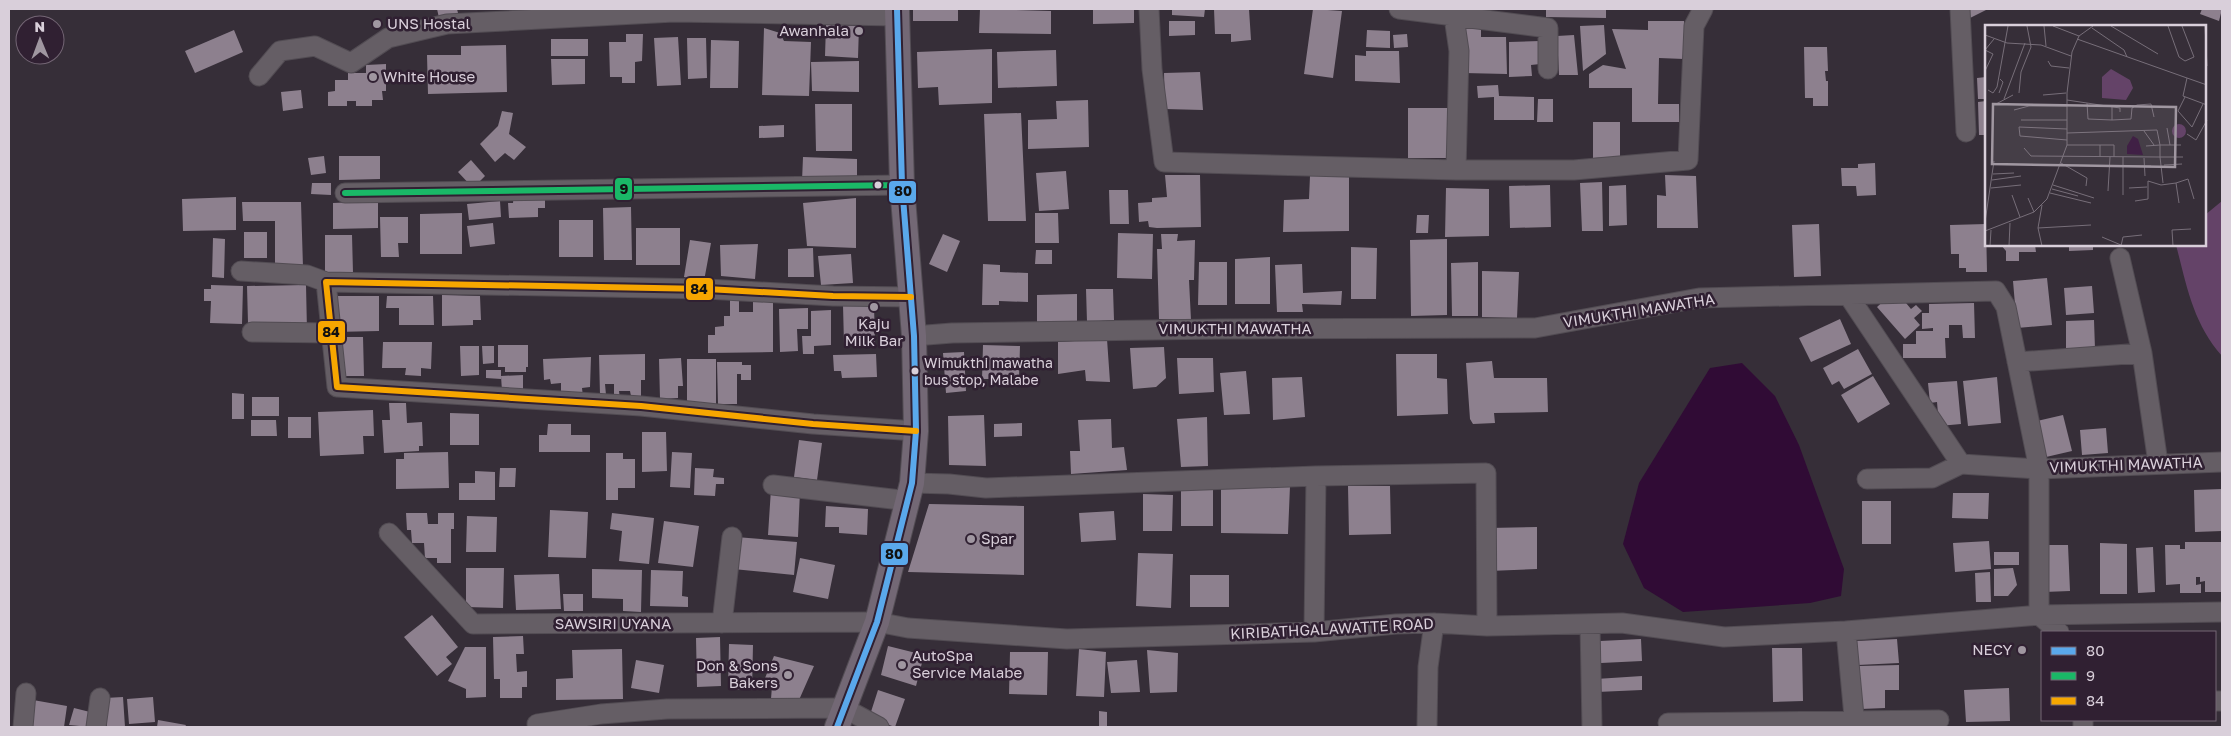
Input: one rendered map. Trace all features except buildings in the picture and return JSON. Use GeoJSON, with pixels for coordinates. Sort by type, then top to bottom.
{"type":"FeatureCollection","features":[{"type":"Feature","properties":{"kind":"main road"},"geometry":{"type":"LineString","coordinates":[[840,718],[877,622],[910,492],[916,431],[914,336],[902,186],[897,12]]}},
{"type":"Feature","properties":{"kind":"street"},"geometry":{"type":"LineString","coordinates":[[1149,9],[1152,69],[1164,162],[1456,170],[1574,170],[1688,160],[1694,26],[1703,9]]}},
{"type":"Feature","properties":{"kind":"street"},"geometry":{"type":"LineString","coordinates":[[1399,9],[1548,28],[1548,69]]}},
{"type":"Feature","properties":{"kind":"street"},"geometry":{"type":"LineString","coordinates":[[1960,9],[1966,132]]}},
{"type":"Feature","properties":{"kind":"street"},"geometry":{"type":"LineString","coordinates":[[259,76],[280,51],[314,46],[351,63],[388,38],[447,24],[674,12],[897,12]]}},
{"type":"Feature","properties":{"kind":"street"},"geometry":{"type":"LineString","coordinates":[[1454,17],[1459,51],[1456,170]]}},
{"type":"Feature","properties":{"kind":"street"},"geometry":{"type":"LineString","coordinates":[[345,192],[902,186]]}},
{"type":"Feature","properties":{"kind":"street"},"geometry":{"type":"LineString","coordinates":[[2120,258],[2142,353],[2158,463]]}},
{"type":"Feature","properties":{"kind":"street"},"geometry":{"type":"LineString","coordinates":[[241,271],[307,275],[326,282],[707,289],[833,296],[911,297]]}},
{"type":"Feature","properties":{"kind":"street"},"geometry":{"type":"LineString","coordinates":[[326,282],[337,387],[641,406],[823,425],[916,431]]}},
{"type":"Feature","properties":{"kind":"street","name":"VIMUKTHI MAWATHA"},"geometry":{"type":"LineString","coordinates":[[914,336],[952,333],[1179,330],[1535,328],[1699,298],[1996,291],[2006,307],[2039,468],[2222,462]]}},
{"type":"Feature","properties":{"kind":"street"},"geometry":{"type":"LineString","coordinates":[[1848,295],[1961,464]]}},
{"type":"Feature","properties":{"kind":"street"},"geometry":{"type":"LineString","coordinates":[[252,332],[332,333]]}},
{"type":"Feature","properties":{"kind":"street"},"geometry":{"type":"LineString","coordinates":[[2017,362],[2142,353]]}},
{"type":"Feature","properties":{"kind":"street"},"geometry":{"type":"LineString","coordinates":[[1867,479],[1932,478],[1961,464],[2039,468],[2039,615],[2058,631]]}},
{"type":"Feature","properties":{"kind":"street"},"geometry":{"type":"LineString","coordinates":[[773,485],[910,492],[949,484],[986,488],[1316,476],[1486,473],[1487,626]]}},
{"type":"Feature","properties":{"kind":"street"},"geometry":{"type":"LineString","coordinates":[[1314,632],[1316,476]]}},
{"type":"Feature","properties":{"kind":"street","name":"SAWSIRI UYANA"},"geometry":{"type":"LineString","coordinates":[[389,533],[473,624],[877,622]]}},
{"type":"Feature","properties":{"kind":"street"},"geometry":{"type":"LineString","coordinates":[[722,623],[732,537]]}},
{"type":"Feature","properties":{"kind":"street","name":"KIRIBATHGALAWATTE ROAD"},"geometry":{"type":"LineString","coordinates":[[877,622],[908,628],[1067,639],[1314,632],[1396,624],[1434,623],[1487,626],[1622,623],[1724,637],[1846,630],[2039,615],[2222,612]]}},
{"type":"Feature","properties":{"kind":"street"},"geometry":{"type":"LineString","coordinates":[[1427,727],[1428,667],[1434,623]]}},
{"type":"Feature","properties":{"kind":"street"},"geometry":{"type":"LineString","coordinates":[[1590,625],[1592,727]]}},
{"type":"Feature","properties":{"kind":"street"},"geometry":{"type":"LineString","coordinates":[[1846,630],[1854,725]]}},
{"type":"Feature","properties":{"kind":"street"},"geometry":{"type":"LineString","coordinates":[[23,727],[26,693]]}},
{"type":"Feature","properties":{"kind":"street"},"geometry":{"type":"LineString","coordinates":[[96,727],[100,698]]}},
{"type":"Feature","properties":{"kind":"street"},"geometry":{"type":"LineString","coordinates":[[537,724],[601,714],[667,709],[840,718],[879,727]]}},
{"type":"Feature","properties":{"kind":"street"},"geometry":{"type":"LineString","coordinates":[[1668,723],[1854,725],[1939,720]]}},
{"type":"Feature","properties":{"kind":"shaded area"},"geometry":{"type":"Polygon","coordinates":[[[2222,201],[2222,356],[2204,331],[2192,304],[2176,246],[2206,246],[2206,214],[2222,201]]]}},
{"type":"Feature","properties":{"kind":"shaded area"},"geometry":{"type":"Polygon","coordinates":[[[1742,363],[1775,396],[1799,445],[1844,569],[1841,596],[1810,603],[1683,612],[1644,588],[1623,544],[1639,483],[1710,368],[1742,363]]]}},
{"type":"Feature","properties":{"kind":"transit line","name":"80"},"geometry":{"type":"LineString","coordinates":[[837,727],[877,622],[912,483],[916,431],[914,336],[902,185],[897,9]]}},
{"type":"Feature","properties":{"kind":"transit line","name":"9"},"geometry":{"type":"LineString","coordinates":[[345,193],[902,185]]}},
{"type":"Feature","properties":{"kind":"transit line","name":"84"},"geometry":{"type":"LineString","coordinates":[[911,297],[833,296],[707,289],[326,282],[337,387],[641,406],[813,424],[916,431]]}},
{"type":"Feature","properties":{"kind":"place","name":"UNS Hostal"},"geometry":{"type":"Point","coordinates":[377,24]}},
{"type":"Feature","properties":{"kind":"place","name":"Awanhala"},"geometry":{"type":"Point","coordinates":[859,31]}},
{"type":"Feature","properties":{"kind":"place","name":"White House"},"geometry":{"type":"Point","coordinates":[373,77]}},
{"type":"Feature","properties":{"kind":"place","name":"Kaju Milk Bar"},"geometry":{"type":"Point","coordinates":[874,307]}},
{"type":"Feature","properties":{"kind":"place","name":"Wimukthi mawatha bus stop, Malabe"},"geometry":{"type":"Point","coordinates":[915,371]}},
{"type":"Feature","properties":{"kind":"place","name":"Spar"},"geometry":{"type":"Point","coordinates":[971,539]}},
{"type":"Feature","properties":{"kind":"place","name":"NECY"},"geometry":{"type":"Point","coordinates":[2022,650]}},
{"type":"Feature","properties":{"kind":"place","name":"AutoSpa Service Malabe"},"geometry":{"type":"Point","coordinates":[902,665]}},
{"type":"Feature","properties":{"kind":"place","name":"Don & Sons Bakers"},"geometry":{"type":"Point","coordinates":[788,675]}}]}
